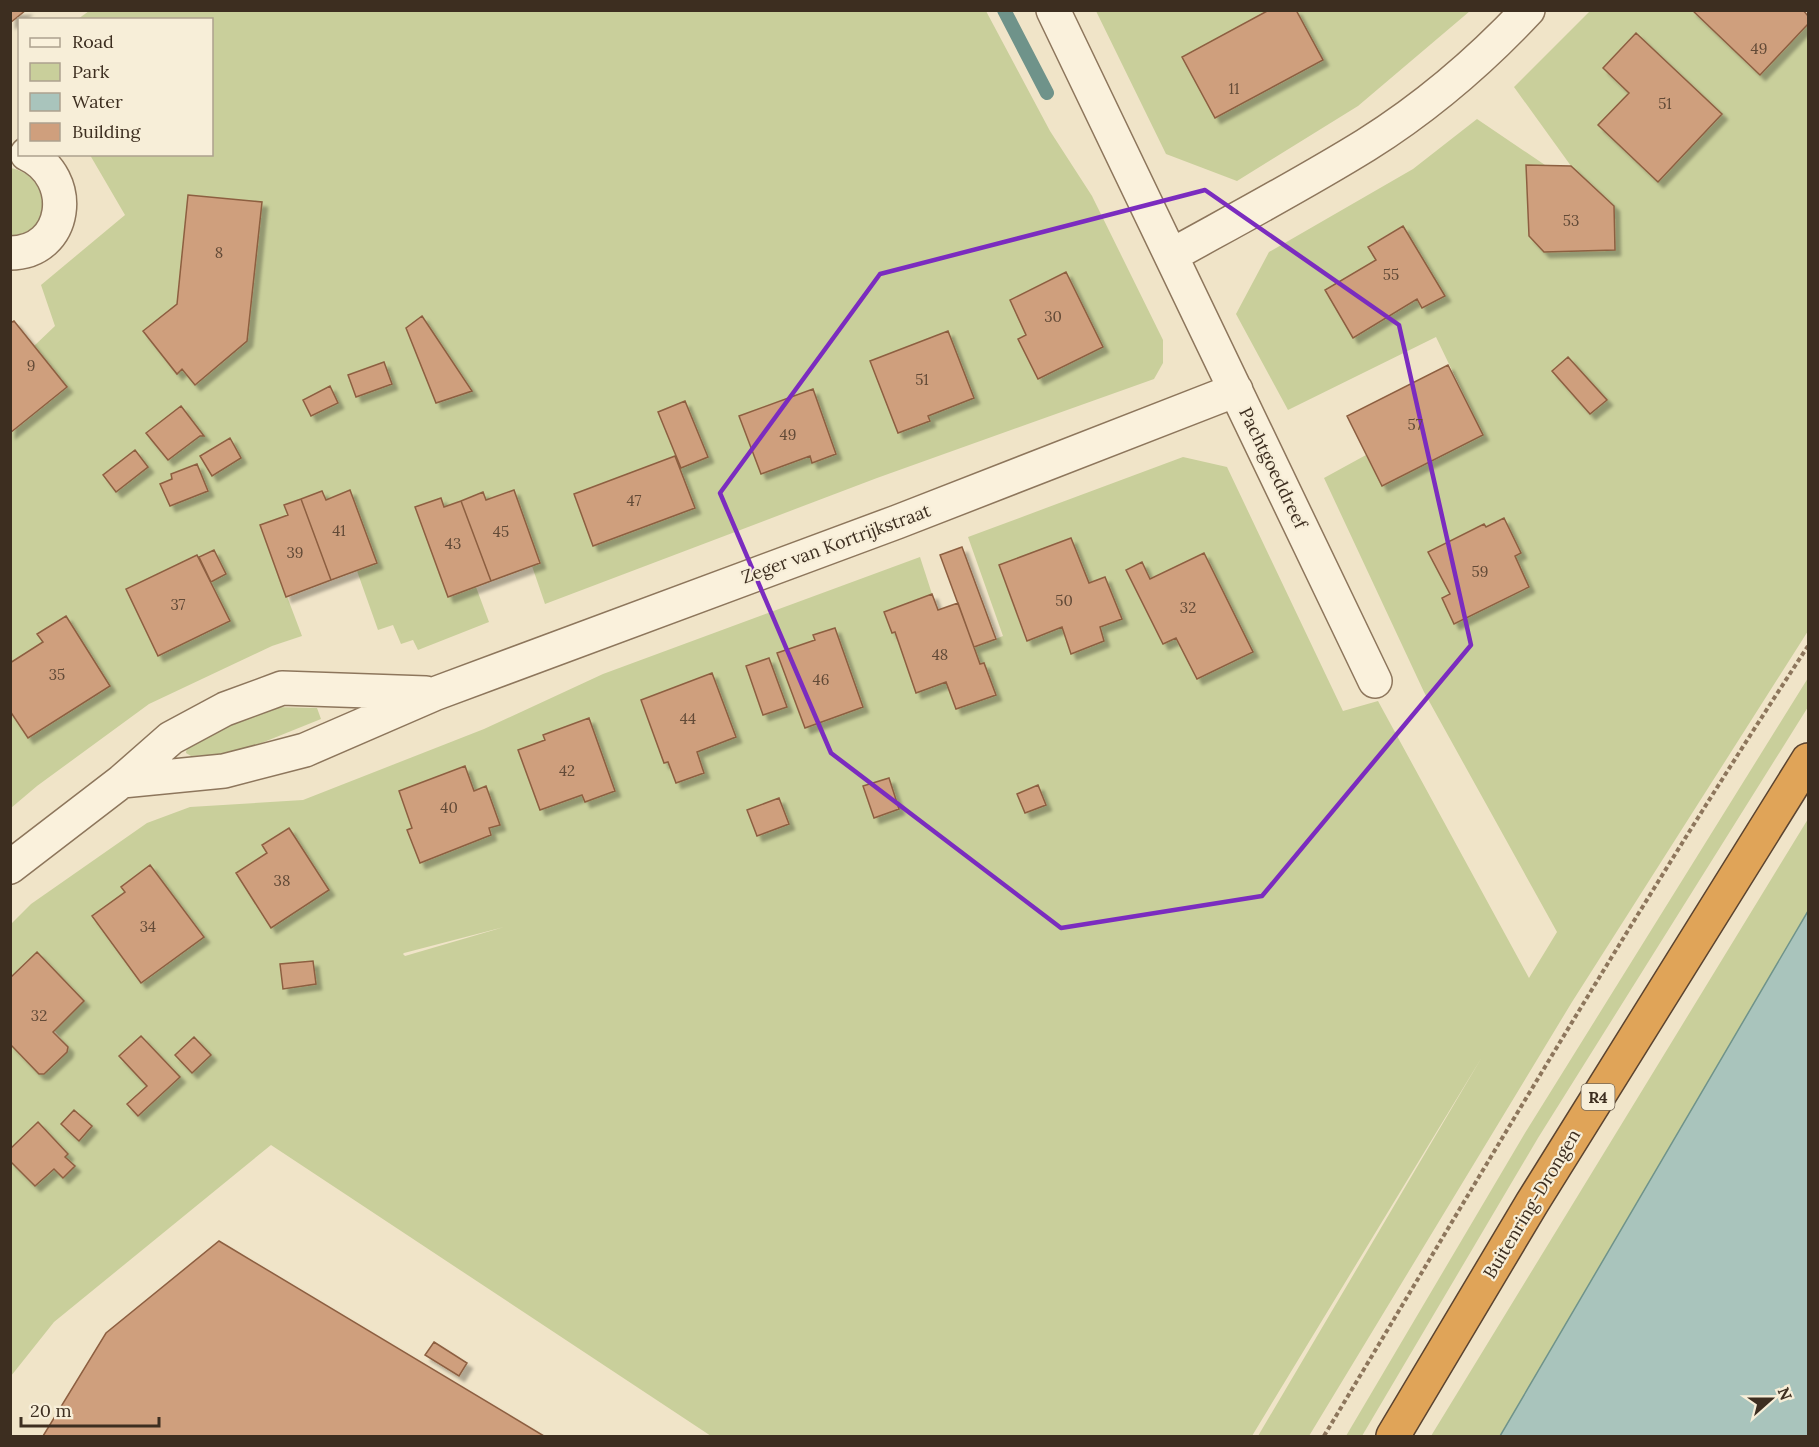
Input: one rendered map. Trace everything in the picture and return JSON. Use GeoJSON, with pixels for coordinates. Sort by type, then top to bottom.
{"type":"FeatureCollection","features":[{"type":"Feature","properties":{"kind":"highway","name":"Buitenring-Drongen"},"geometry":{"type":"LineString","coordinates":[[1393,1437],[1538,1193],[1809,760]]}},
{"type":"Feature","properties":{"kind":"street","name":"Pachtgoeddreef"},"geometry":{"type":"LineString","coordinates":[[1053,10],[1375,681]]}},
{"type":"Feature","properties":{"kind":"street"},"geometry":{"type":"LineString","coordinates":[[1172,255],[1367,144],[1435,96],[1501,39],[1528,10]]}},
{"type":"Feature","properties":{"kind":"street"},"geometry":{"type":"LineString","coordinates":[[10,253],[19,253],[36,246],[50,234],[59,217],[61,198],[55,180],[44,165],[30,156]]}},
{"type":"Feature","properties":{"kind":"street","name":"Zeger van Kortrijkstraat"},"geometry":{"type":"LineString","coordinates":[[122,781],[224,771],[305,750],[434,694],[897,522],[1236,390]]}},
{"type":"Feature","properties":{"kind":"street","name":"Zeger van Kortrijkstraat"},"geometry":{"type":"LineString","coordinates":[[10,867],[122,781],[171,738],[225,709],[282,688],[434,694]]}},
{"type":"Feature","properties":{"kind":"path"},"geometry":{"type":"LineString","coordinates":[[1324,1437],[1587,998],[1742,747],[1809,645]]}},
{"type":"Feature","properties":{"kind":"highlighted area"},"geometry":{"type":"Polygon","coordinates":[[[1205,190],[1399,325],[1471,645],[1262,896],[1061,928],[831,753],[720,493],[880,274],[1205,190]]]}},
{"type":"Feature","properties":{"kind":"green space"},"geometry":{"type":"Polygon","coordinates":[[[89,11],[986,11],[1050,131],[1092,196],[1163,340],[1163,363],[1154,379],[877,478],[545,604],[532,566],[540,562],[514,491],[486,500],[483,492],[444,507],[441,498],[415,507],[448,596],[476,587],[489,622],[418,650],[413,640],[401,644],[393,625],[378,630],[357,571],[377,563],[350,491],[326,500],[322,491],[284,505],[288,515],[260,525],[302,636],[272,646],[149,704],[37,786],[11,808],[10,711],[28,738],[110,686],[66,616],[38,634],[43,642],[11,663],[11,433],[67,387],[34,346],[55,326],[41,285],[125,215],[91,156],[213,156],[213,18],[79,18],[89,11]],[[261,202],[177,304],[143,332],[177,374],[182,369],[195,385],[247,341],[261,202]],[[422,316],[407,328],[436,403],[472,390],[422,316]],[[384,362],[348,375],[356,397],[392,384],[384,362]],[[330,386],[303,400],[311,416],[338,403],[330,386]],[[813,389],[739,416],[761,473],[810,456],[812,463],[836,454],[813,389]],[[685,401],[658,412],[681,468],[708,457],[685,401]],[[181,406],[147,433],[168,460],[200,436],[204,436],[181,406]],[[135,450],[103,475],[116,492],[148,467],[135,450]],[[675,456],[574,494],[593,546],[694,508],[675,456]],[[197,465],[171,474],[172,479],[161,484],[170,506],[208,491],[197,465]],[[214,550],[199,557],[197,555],[126,589],[158,655],[229,621],[211,582],[226,574],[214,550]]]}},
{"type":"Feature","properties":{"kind":"green space"},"geometry":{"type":"Polygon","coordinates":[[[1096,11],[1269,11],[1183,57],[1215,118],[1323,60],[1296,11],[1470,11],[1358,106],[1237,181],[1166,154],[1096,11]]]}},
{"type":"Feature","properties":{"kind":"green space"},"geometry":{"type":"Polygon","coordinates":[[[1590,11],[1692,11],[1760,75],[1808,24],[1808,631],[1572,1002],[1309,1436],[1258,1436],[1482,1057],[1252,1436],[711,1436],[271,1145],[54,1322],[11,1376],[11,1161],[35,1186],[54,1169],[63,1178],[74,1166],[65,1157],[68,1154],[38,1123],[11,1149],[11,1044],[44,1074],[67,1052],[68,1047],[11,978],[11,924],[31,904],[147,823],[190,807],[303,800],[484,729],[603,674],[920,557],[932,594],[884,612],[892,633],[895,632],[916,692],[946,682],[956,709],[995,695],[984,663],[980,664],[974,647],[1003,636],[968,537],[1183,457],[1227,467],[1343,711],[1378,701],[1529,978],[1557,932],[1424,692],[1324,478],[1366,455],[1382,486],[1483,435],[1436,337],[1288,410],[1236,314],[1269,252],[1413,169],[1477,119],[1545,165],[1526,166],[1529,236],[1544,252],[1614,206],[1571,166],[1514,87],[1590,11]],[[1636,33],[1603,68],[1629,93],[1599,126],[1658,182],[1722,115],[1636,33]],[[1403,226],[1368,246],[1376,260],[1325,290],[1353,337],[1417,299],[1423,308],[1445,296],[1403,226]],[[1568,357],[1552,371],[1590,414],[1606,400],[1568,357]],[[1504,518],[1486,527],[1484,524],[1429,552],[1450,594],[1442,599],[1455,624],[1529,587],[1515,556],[1521,552],[1504,518]],[[1204,553],[1150,579],[1142,562],[1127,570],[1163,644],[1176,638],[1252,652],[1204,553]],[[999,565],[1026,640],[1062,627],[1072,654],[1104,641],[1100,627],[1122,619],[1105,577],[1089,583],[999,565]],[[835,628],[814,635],[815,640],[778,653],[805,727],[863,707],[835,628]],[[769,658],[746,666],[763,714],[786,706],[769,658]],[[712,674],[641,700],[664,763],[668,762],[676,783],[704,773],[697,752],[712,674]],[[589,718],[543,735],[545,740],[518,750],[540,810],[582,795],[585,802],[615,791],[589,718]],[[465,766],[399,791],[412,828],[407,830],[420,862],[491,835],[489,828],[499,825],[485,786],[474,791],[465,766]],[[889,778],[863,786],[874,818],[899,809],[889,778]],[[779,798],[757,836],[789,824],[779,798]],[[289,828],[262,845],[267,853],[236,873],[271,927],[329,890],[289,828]],[[150,865],[122,886],[125,892],[93,917],[141,983],[204,936],[150,865]],[[504,927],[404,953],[405,956],[504,927]],[[313,961],[280,964],[283,989],[316,984],[313,961]],[[141,1036],[119,1056],[147,1086],[128,1104],[138,1116],[180,1077],[141,1036]],[[194,1037],[175,1055],[192,1072],[211,1055],[194,1037]],[[74,1110],[61,1124],[79,1141],[92,1126],[74,1110]]]}},
{"type":"Feature","properties":{"kind":"green space"},"geometry":{"type":"Polygon","coordinates":[[[11,168],[25,174],[35,182],[42,205],[40,217],[34,226],[24,233],[11,235],[11,168]]]}},
{"type":"Feature","properties":{"kind":"green space"},"geometry":{"type":"Polygon","coordinates":[[[1808,678],[1808,707],[1538,1138],[1362,1436],[1346,1436],[1525,1133],[1808,678]]]}},
{"type":"Feature","properties":{"kind":"green space"},"geometry":{"type":"Polygon","coordinates":[[[271,707],[317,708],[321,719],[234,754],[191,756],[186,753],[187,746],[223,725],[271,707]]]}},
{"type":"Feature","properties":{"kind":"green space"},"geometry":{"type":"Polygon","coordinates":[[[1808,819],[1808,911],[1500,1436],[1431,1436],[1808,819]]]}},
{"type":"Feature","properties":{"kind":"water"},"geometry":{"type":"Polygon","coordinates":[[[1808,911],[1808,1436],[1500,1436],[1808,911]]]}},
{"type":"Feature","properties":{"kind":"building"},"geometry":{"type":"Polygon","coordinates":[[[10,10],[26,10],[10,23],[10,10]]]}},
{"type":"Feature","properties":{"kind":"building"},"geometry":{"type":"Polygon","coordinates":[[[1269,10],[1296,10],[1323,60],[1215,118],[1182,57],[1269,10]]]}},
{"type":"Feature","properties":{"kind":"building"},"geometry":{"type":"Polygon","coordinates":[[[1692,10],[1803,10],[1808,16],[1808,24],[1760,75],[1692,10]]]}},
{"type":"Feature","properties":{"kind":"building"},"geometry":{"type":"Polygon","coordinates":[[[1636,33],[1722,114],[1658,182],[1598,125],[1629,93],[1603,68],[1636,33]]]}},
{"type":"Feature","properties":{"kind":"building"},"geometry":{"type":"Polygon","coordinates":[[[1526,165],[1571,166],[1614,206],[1615,250],[1544,252],[1529,236],[1526,165]]]}},
{"type":"Feature","properties":{"kind":"building"},"geometry":{"type":"Polygon","coordinates":[[[188,195],[262,202],[247,341],[195,385],[182,369],[177,374],[143,331],[177,304],[188,195]]]}},
{"type":"Feature","properties":{"kind":"building"},"geometry":{"type":"Polygon","coordinates":[[[1403,226],[1445,296],[1422,308],[1417,299],[1353,338],[1325,290],[1376,260],[1368,247],[1403,226]]]}},
{"type":"Feature","properties":{"kind":"building"},"geometry":{"type":"Polygon","coordinates":[[[1066,272],[1103,347],[1038,379],[1018,339],[1026,335],[1010,300],[1066,272]]]}},
{"type":"Feature","properties":{"kind":"building"},"geometry":{"type":"Polygon","coordinates":[[[422,316],[472,391],[436,403],[406,328],[422,316]]]}},
{"type":"Feature","properties":{"kind":"building"},"geometry":{"type":"Polygon","coordinates":[[[14,321],[67,387],[10,433],[10,323],[14,321]]]}},
{"type":"Feature","properties":{"kind":"building"},"geometry":{"type":"Polygon","coordinates":[[[948,331],[974,398],[928,416],[930,421],[898,433],[870,361],[948,331]]]}},
{"type":"Feature","properties":{"kind":"building"},"geometry":{"type":"Polygon","coordinates":[[[1568,357],[1607,400],[1590,414],[1552,371],[1568,357]]]}},
{"type":"Feature","properties":{"kind":"building"},"geometry":{"type":"Polygon","coordinates":[[[384,362],[392,384],[356,397],[348,375],[384,362]]]}},
{"type":"Feature","properties":{"kind":"building"},"geometry":{"type":"Polygon","coordinates":[[[1448,365],[1483,435],[1382,486],[1347,416],[1448,365]]]}},
{"type":"Feature","properties":{"kind":"building"},"geometry":{"type":"Polygon","coordinates":[[[330,386],[338,403],[311,416],[303,400],[330,386]]]}},
{"type":"Feature","properties":{"kind":"building"},"geometry":{"type":"Polygon","coordinates":[[[813,389],[836,454],[812,463],[810,456],[761,474],[739,416],[813,389]]]}},
{"type":"Feature","properties":{"kind":"building"},"geometry":{"type":"Polygon","coordinates":[[[685,401],[708,457],[681,468],[658,412],[685,401]]]}},
{"type":"Feature","properties":{"kind":"building"},"geometry":{"type":"Polygon","coordinates":[[[181,406],[204,436],[200,436],[168,460],[146,433],[181,406]]]}},
{"type":"Feature","properties":{"kind":"building"},"geometry":{"type":"Polygon","coordinates":[[[230,438],[241,458],[212,476],[200,456],[230,438]]]}},
{"type":"Feature","properties":{"kind":"building"},"geometry":{"type":"Polygon","coordinates":[[[135,450],[148,467],[116,492],[103,475],[135,450]]]}},
{"type":"Feature","properties":{"kind":"building"},"geometry":{"type":"Polygon","coordinates":[[[675,456],[695,508],[593,546],[574,494],[675,456]]]}},
{"type":"Feature","properties":{"kind":"building"},"geometry":{"type":"Polygon","coordinates":[[[197,464],[208,491],[170,506],[160,484],[172,479],[171,474],[197,464]]]}},
{"type":"Feature","properties":{"kind":"building"},"geometry":{"type":"Polygon","coordinates":[[[350,490],[377,563],[331,580],[301,499],[322,491],[326,500],[350,490]]]}},
{"type":"Feature","properties":{"kind":"building"},"geometry":{"type":"Polygon","coordinates":[[[514,490],[540,563],[491,581],[461,501],[483,492],[486,500],[514,490]]]}},
{"type":"Feature","properties":{"kind":"building"},"geometry":{"type":"Polygon","coordinates":[[[441,498],[444,507],[461,501],[491,581],[448,597],[415,507],[441,498]]]}},
{"type":"Feature","properties":{"kind":"building"},"geometry":{"type":"Polygon","coordinates":[[[301,499],[331,580],[286,597],[260,525],[288,515],[284,505],[301,499]]]}},
{"type":"Feature","properties":{"kind":"building"},"geometry":{"type":"Polygon","coordinates":[[[1504,518],[1521,553],[1515,556],[1529,587],[1454,624],[1442,598],[1450,594],[1428,552],[1484,524],[1486,527],[1504,518]]]}},
{"type":"Feature","properties":{"kind":"building"},"geometry":{"type":"Polygon","coordinates":[[[1071,538],[1089,583],[1105,577],[1122,619],[1100,627],[1104,641],[1071,654],[1062,627],[1027,641],[999,565],[1071,538]]]}},
{"type":"Feature","properties":{"kind":"building"},"geometry":{"type":"Polygon","coordinates":[[[962,547],[996,639],[974,647],[940,555],[962,547]]]}},
{"type":"Feature","properties":{"kind":"building"},"geometry":{"type":"Polygon","coordinates":[[[214,550],[226,574],[211,582],[199,557],[214,550]]]}},
{"type":"Feature","properties":{"kind":"building"},"geometry":{"type":"Polygon","coordinates":[[[1204,553],[1253,652],[1197,679],[1176,638],[1163,644],[1126,570],[1142,562],[1150,579],[1204,553]]]}},
{"type":"Feature","properties":{"kind":"building"},"geometry":{"type":"Polygon","coordinates":[[[197,555],[230,621],[158,656],[126,589],[197,555]]]}},
{"type":"Feature","properties":{"kind":"building"},"geometry":{"type":"Polygon","coordinates":[[[932,594],[938,610],[958,603],[980,664],[984,663],[996,695],[956,709],[946,682],[916,693],[895,632],[892,633],[884,612],[932,594]]]}},
{"type":"Feature","properties":{"kind":"building"},"geometry":{"type":"Polygon","coordinates":[[[66,616],[110,686],[28,738],[10,711],[10,663],[43,642],[37,634],[66,616]]]}},
{"type":"Feature","properties":{"kind":"building"},"geometry":{"type":"Polygon","coordinates":[[[835,628],[863,707],[805,728],[777,653],[815,640],[813,635],[835,628]]]}},
{"type":"Feature","properties":{"kind":"building"},"geometry":{"type":"Polygon","coordinates":[[[769,658],[787,707],[763,715],[746,666],[769,658]]]}},
{"type":"Feature","properties":{"kind":"building"},"geometry":{"type":"Polygon","coordinates":[[[712,673],[736,737],[697,752],[704,773],[676,783],[668,762],[664,763],[641,700],[712,673]]]}},
{"type":"Feature","properties":{"kind":"building"},"geometry":{"type":"Polygon","coordinates":[[[589,718],[615,791],[585,802],[582,795],[540,810],[518,750],[545,740],[543,735],[589,718]]]}},
{"type":"Feature","properties":{"kind":"building"},"geometry":{"type":"Polygon","coordinates":[[[465,766],[474,791],[486,786],[500,825],[489,828],[491,835],[420,863],[407,830],[412,828],[399,791],[465,766]]]}},
{"type":"Feature","properties":{"kind":"building"},"geometry":{"type":"Polygon","coordinates":[[[889,778],[899,809],[874,818],[863,786],[889,778]]]}},
{"type":"Feature","properties":{"kind":"building"},"geometry":{"type":"Polygon","coordinates":[[[1038,785],[1046,805],[1025,813],[1017,794],[1038,785]]]}},
{"type":"Feature","properties":{"kind":"building"},"geometry":{"type":"Polygon","coordinates":[[[779,798],[789,824],[757,836],[747,810],[779,798]]]}},
{"type":"Feature","properties":{"kind":"building"},"geometry":{"type":"Polygon","coordinates":[[[289,828],[329,890],[271,928],[236,873],[267,853],[262,845],[289,828]]]}},
{"type":"Feature","properties":{"kind":"building"},"geometry":{"type":"Polygon","coordinates":[[[150,865],[204,937],[141,983],[92,916],[125,892],[121,887],[150,865]]]}},
{"type":"Feature","properties":{"kind":"building"},"geometry":{"type":"Polygon","coordinates":[[[37,952],[84,1001],[53,1032],[68,1047],[67,1052],[44,1074],[39,1074],[10,1044],[10,978],[37,952]]]}},
{"type":"Feature","properties":{"kind":"building"},"geometry":{"type":"Polygon","coordinates":[[[313,961],[316,984],[283,989],[280,964],[313,961]]]}},
{"type":"Feature","properties":{"kind":"building"},"geometry":{"type":"Polygon","coordinates":[[[141,1036],[180,1077],[138,1116],[127,1104],[147,1086],[119,1056],[141,1036]]]}},
{"type":"Feature","properties":{"kind":"building"},"geometry":{"type":"Polygon","coordinates":[[[194,1037],[211,1055],[192,1073],[175,1055],[194,1037]]]}},
{"type":"Feature","properties":{"kind":"building"},"geometry":{"type":"Polygon","coordinates":[[[74,1110],[92,1126],[79,1141],[61,1124],[74,1110]]]}},
{"type":"Feature","properties":{"kind":"building"},"geometry":{"type":"Polygon","coordinates":[[[38,1122],[68,1154],[65,1157],[75,1166],[63,1178],[54,1169],[35,1186],[10,1161],[10,1149],[38,1122]]]}},
{"type":"Feature","properties":{"kind":"building"},"geometry":{"type":"Polygon","coordinates":[[[219,1241],[544,1436],[43,1436],[106,1333],[219,1241]]]}},
{"type":"Feature","properties":{"kind":"building"},"geometry":{"type":"Polygon","coordinates":[[[434,1342],[467,1363],[459,1376],[425,1355],[434,1342]]]}},
{"type":"Feature","properties":{"kind":"waterway"},"geometry":{"type":"LineString","coordinates":[[1004,10],[1047,93]]}}]}
